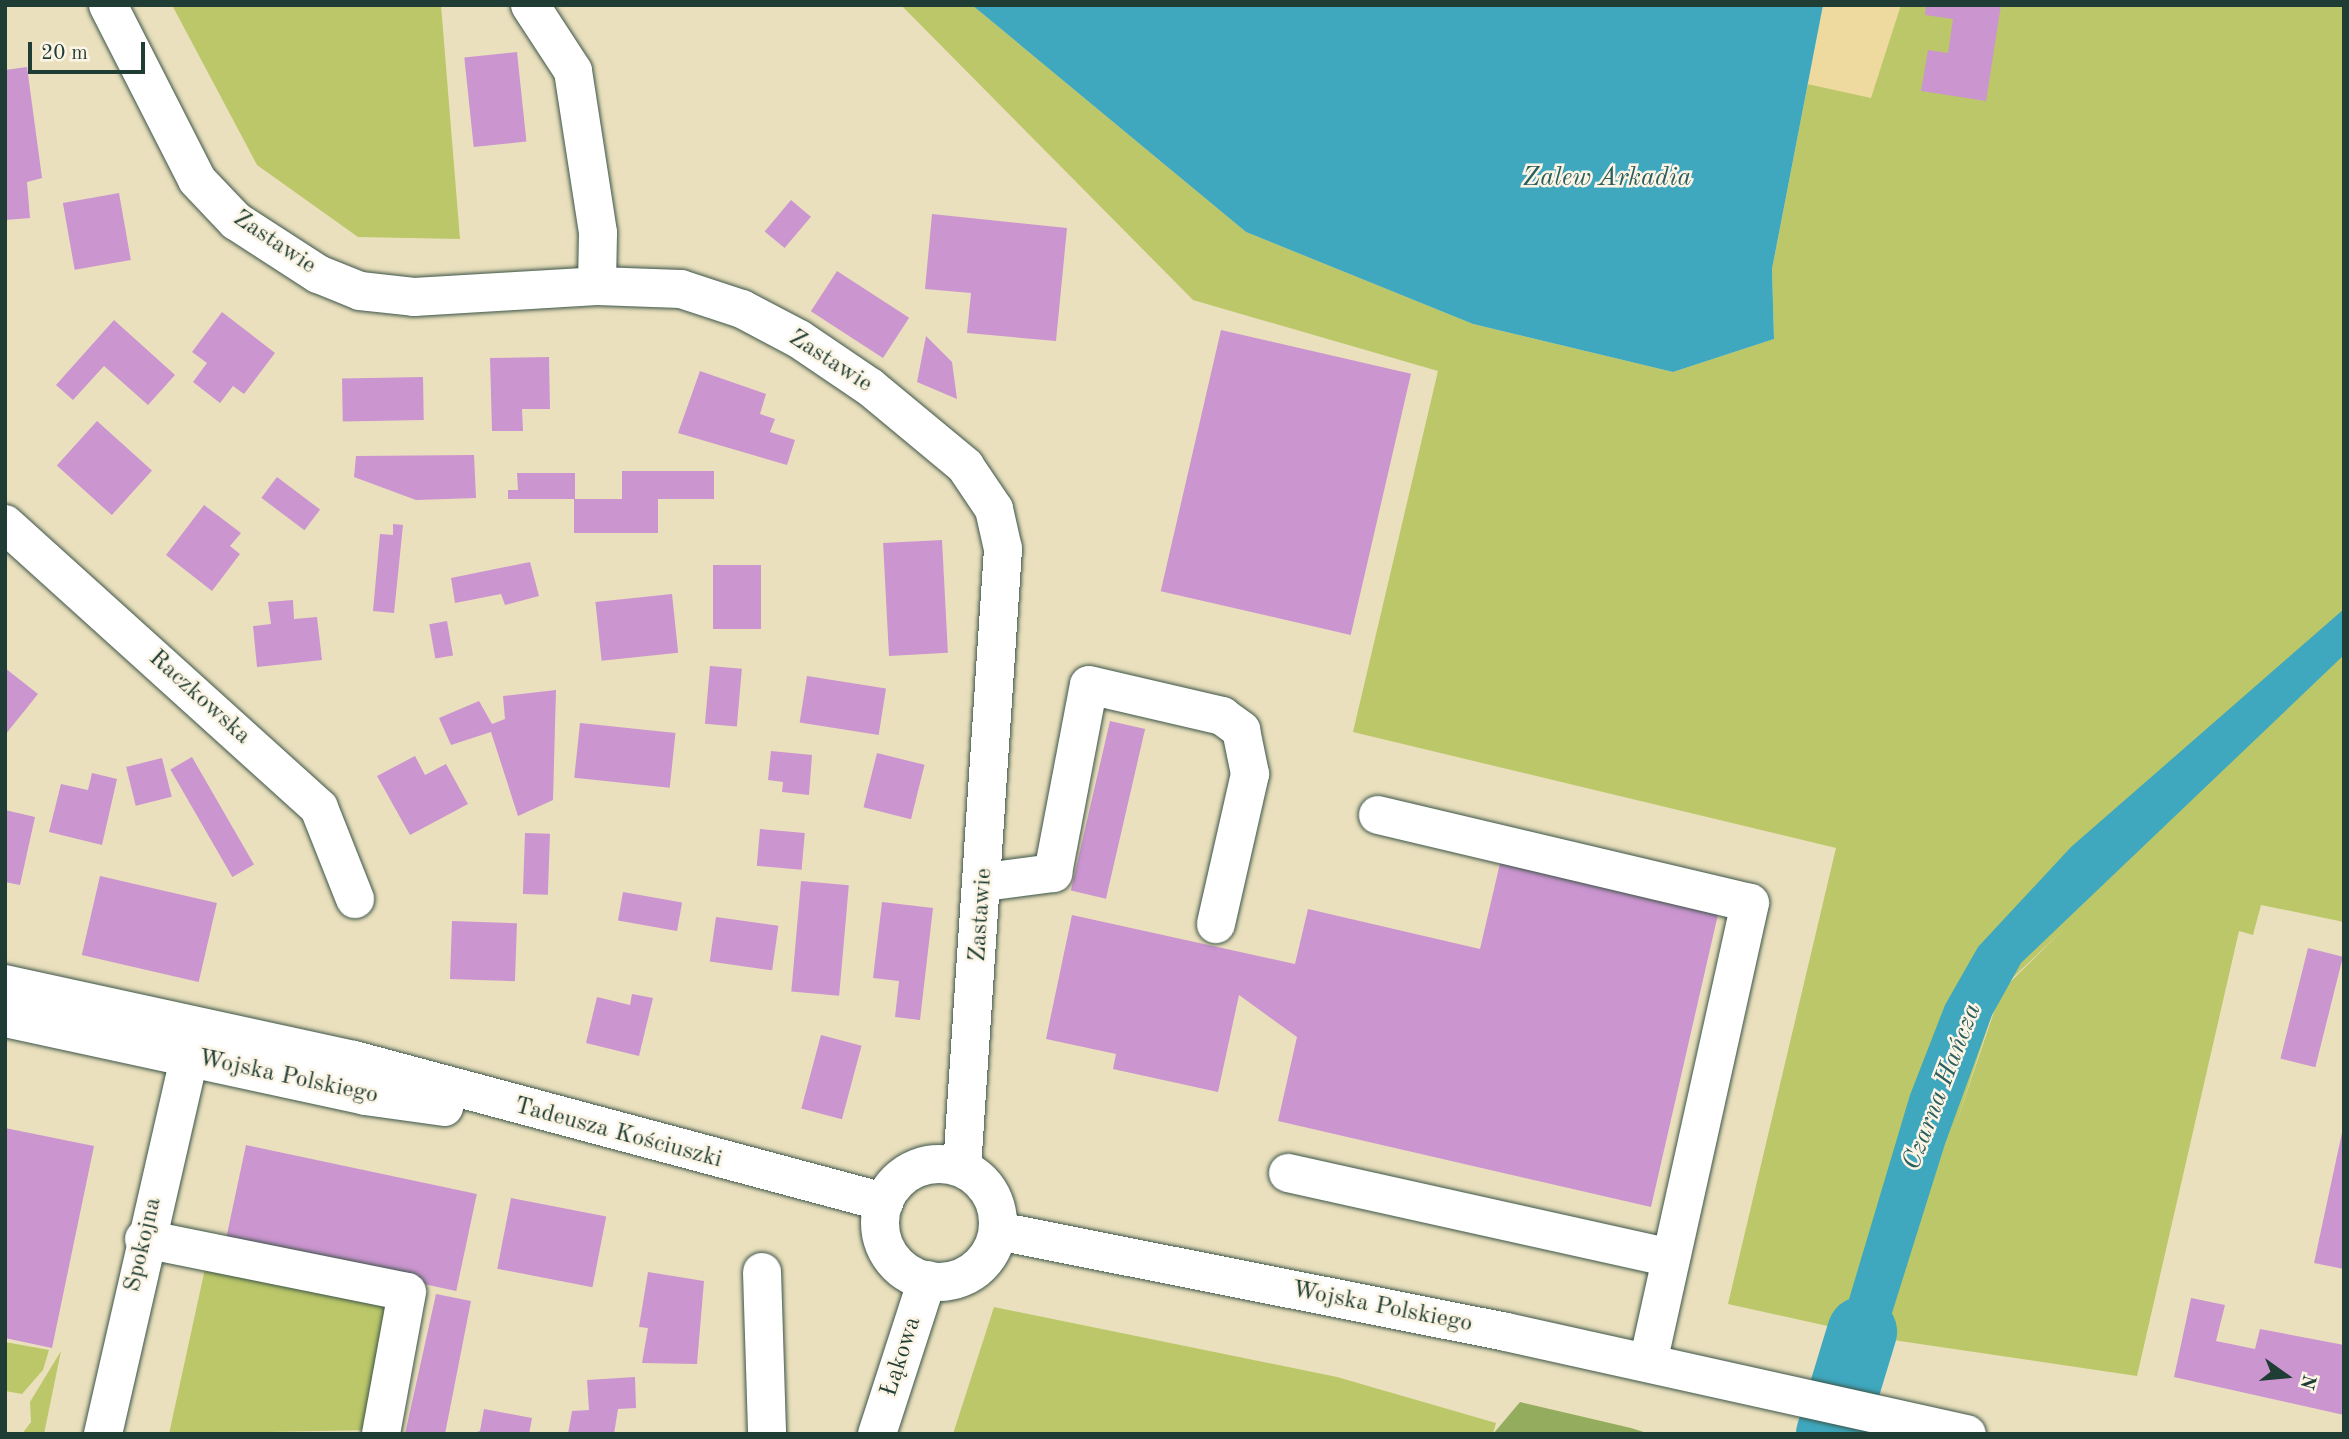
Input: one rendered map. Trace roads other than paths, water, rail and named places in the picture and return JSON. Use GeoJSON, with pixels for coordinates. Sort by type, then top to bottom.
{"type":"FeatureCollection","features":[{"type":"Feature","properties":{"kind":"street","name":"Zastawie"},"geometry":{"type":"LineString","coordinates":[[108,5],[197,180],[236,221],[317,274],[360,291],[414,297],[597,286],[681,289],[742,309],[799,339],[933,435],[965,466],[994,509],[1002,573],[985,882],[962,1168]]}},
{"type":"Feature","properties":{"kind":"street"},"geometry":{"type":"LineString","coordinates":[[530,5],[573,71],[598,233],[597,286]]}},
{"type":"Feature","properties":{"kind":"street","name":"Raczkowska"},"geometry":{"type":"LineString","coordinates":[[5,524],[319,808],[355,899]]}},
{"type":"Feature","properties":{"kind":"street"},"geometry":{"type":"LineString","coordinates":[[985,882],[1053,873],[1089,685],[1222,716],[1241,730],[1250,774],[1216,924]]}},
{"type":"Feature","properties":{"kind":"street"},"geometry":{"type":"LineString","coordinates":[[1378,815],[1750,903],[1648,1363]]}},
{"type":"Feature","properties":{"kind":"street","name":"Wojska Polskiego"},"geometry":{"type":"LineString","coordinates":[[5,984],[354,1060]]}},
{"type":"Feature","properties":{"kind":"street","name":"Wojska Polskiego"},"geometry":{"type":"LineString","coordinates":[[5,1018],[365,1096],[574,1124]]}},
{"type":"Feature","properties":{"kind":"street","name":"Spokojna"},"geometry":{"type":"LineString","coordinates":[[103,1434],[144,1239],[189,1057]]}},
{"type":"Feature","properties":{"kind":"street","name":"Tadeusza Kościuszki"},"geometry":{"type":"LineString","coordinates":[[354,1060],[574,1124],[884,1202]]}},
{"type":"Feature","properties":{"kind":"street"},"geometry":{"type":"LineString","coordinates":[[923,1166],[962,1168],[991,1195],[998,1231],[976,1269],[959,1279],[927,1280],[890,1256],[882,1239],[884,1202],[893,1186],[923,1166]]}},
{"type":"Feature","properties":{"kind":"street"},"geometry":{"type":"LineString","coordinates":[[1288,1173],[1671,1258]]}},
{"type":"Feature","properties":{"kind":"street","name":"Wojska Polskiego"},"geometry":{"type":"LineString","coordinates":[[998,1231],[1648,1363],[1966,1434]]}},
{"type":"Feature","properties":{"kind":"street"},"geometry":{"type":"LineString","coordinates":[[144,1239],[407,1292],[381,1434]]}},
{"type":"Feature","properties":{"kind":"street"},"geometry":{"type":"LineString","coordinates":[[762,1272],[767,1434]]}},
{"type":"Feature","properties":{"kind":"street","name":"Łąkowa"},"geometry":{"type":"LineString","coordinates":[[877,1434],[927,1280]]}},
{"type":"Feature","properties":{"kind":"water","name":"Zalew Arkadia"},"geometry":{"type":"Polygon","coordinates":[[[972,5],[1823,5],[1772,269],[1774,339],[1673,372],[1473,324],[1246,232],[972,5]]]}},
{"type":"Feature","properties":{"kind":"water"},"geometry":{"type":"Polygon","coordinates":[[[2344,609],[2344,655],[2021,963],[1992,1015],[1945,1144],[1861,1412],[1818,1403],[1910,1095],[1945,1005],[1978,947],[2071,847],[2344,609]]]}},
{"type":"Feature","properties":{"kind":"waterway","name":"Czarna Hańcza"},"geometry":{"type":"LineString","coordinates":[[1831,1434],[1862,1332]]}}]}
